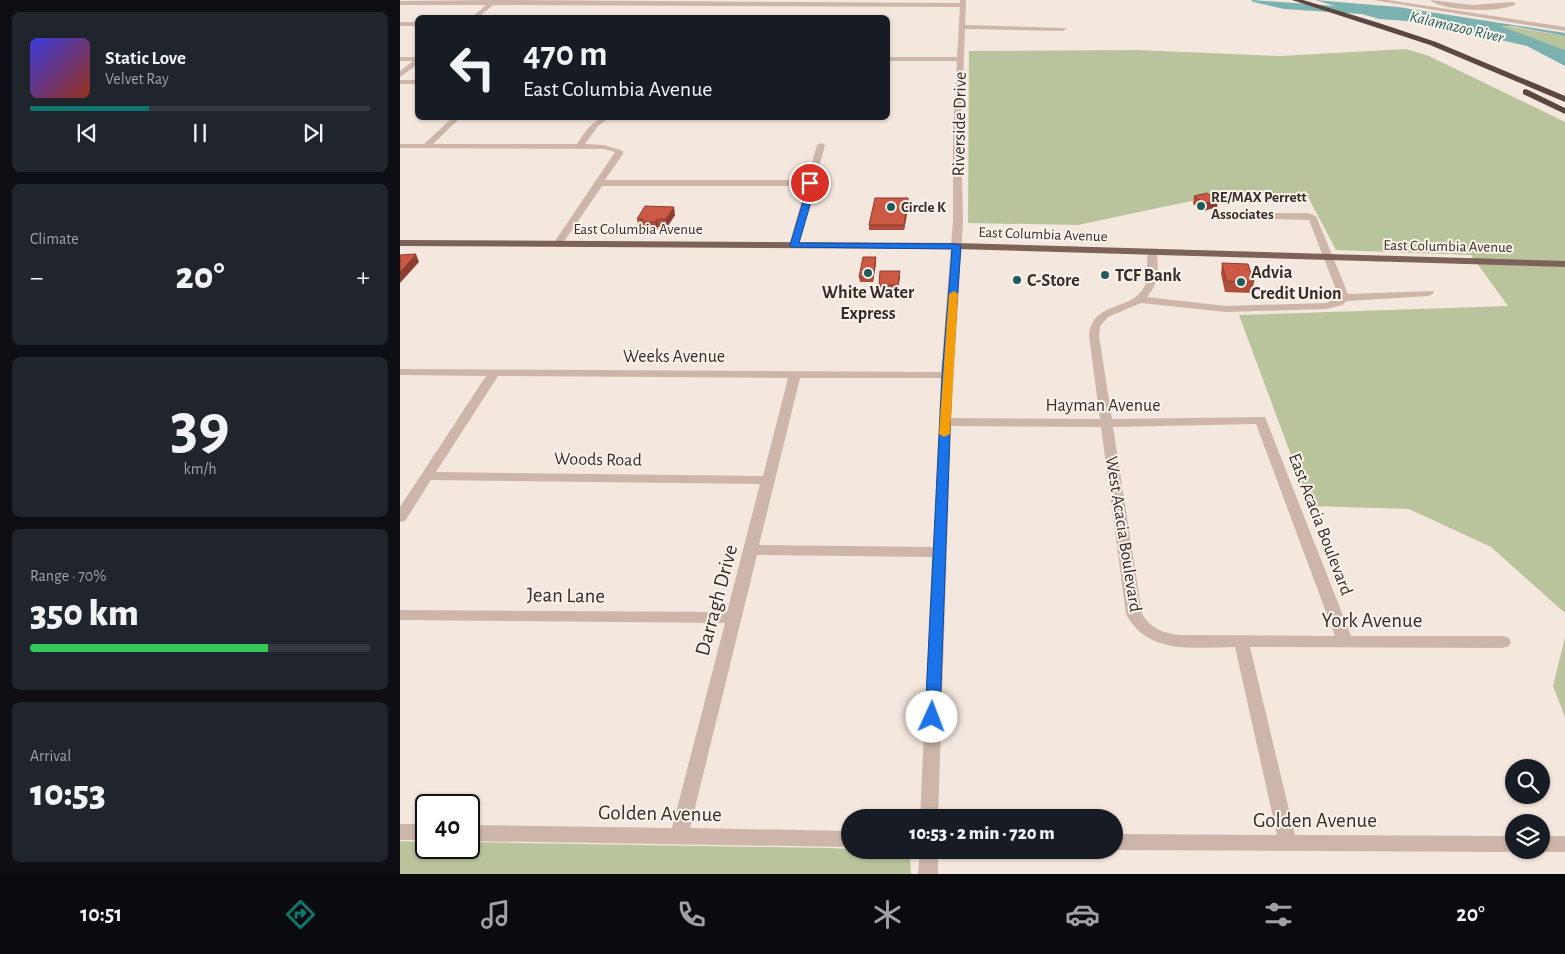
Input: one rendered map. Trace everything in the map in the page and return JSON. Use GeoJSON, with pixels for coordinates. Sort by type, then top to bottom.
{"type":"FeatureCollection","features":[{"type":"Feature","properties":{"kind":"highway"},"geometry":{"type":"LineString","coordinates":[[1296,0],[1365,20],[1419,32],[1502,62],[1565,90]]}},
{"type":"Feature","properties":{"kind":"highway"},"geometry":{"type":"LineString","coordinates":[[1309,0],[1383,24],[1482,61],[1565,99]]}},
{"type":"Feature","properties":{"kind":"highway"},"geometry":{"type":"LineString","coordinates":[[1383,24],[1463,60],[1565,111]]}},
{"type":"Feature","properties":{"kind":"main road","name":"East Columbia Avenue"},"geometry":{"type":"LineString","coordinates":[[400,243],[956,246],[1152,254],[1565,264]]}},
{"type":"Feature","properties":{"kind":"street"},"geometry":{"type":"LineString","coordinates":[[1376,0],[1565,29]]}},
{"type":"Feature","properties":{"kind":"street"},"geometry":{"type":"LineString","coordinates":[[1435,1],[1452,6],[1511,2]]}},
{"type":"Feature","properties":{"kind":"street"},"geometry":{"type":"LineString","coordinates":[[400,4],[414,2],[962,2]]}},
{"type":"Feature","properties":{"kind":"street"},"geometry":{"type":"LineString","coordinates":[[478,15],[493,2]]}},
{"type":"Feature","properties":{"kind":"street","name":"Riverside Drive"},"geometry":{"type":"LineString","coordinates":[[930,809],[947,376],[956,246],[962,2]]}},
{"type":"Feature","properties":{"kind":"street"},"geometry":{"type":"LineString","coordinates":[[400,24],[415,24]]}},
{"type":"Feature","properties":{"kind":"street"},"geometry":{"type":"LineString","coordinates":[[962,27],[1063,29]]}},
{"type":"Feature","properties":{"kind":"street"},"geometry":{"type":"LineString","coordinates":[[400,59],[415,59]]}},
{"type":"Feature","properties":{"kind":"street"},"geometry":{"type":"LineString","coordinates":[[890,59],[960,59]]}},
{"type":"Feature","properties":{"kind":"street"},"geometry":{"type":"LineString","coordinates":[[400,74],[415,62]]}},
{"type":"Feature","properties":{"kind":"street"},"geometry":{"type":"LineString","coordinates":[[400,82],[415,82]]}},
{"type":"Feature","properties":{"kind":"street"},"geometry":{"type":"LineString","coordinates":[[425,146],[454,120]]}},
{"type":"Feature","properties":{"kind":"street"},"geometry":{"type":"LineString","coordinates":[[579,147],[595,124],[602,120]]}},
{"type":"Feature","properties":{"kind":"street"},"geometry":{"type":"LineString","coordinates":[[794,245],[811,188],[810,183],[821,145]]}},
{"type":"Feature","properties":{"kind":"street"},"geometry":{"type":"LineString","coordinates":[[400,146],[579,147],[619,150],[619,154],[558,244]]}},
{"type":"Feature","properties":{"kind":"street"},"geometry":{"type":"LineString","coordinates":[[599,183],[810,183]]}},
{"type":"Feature","properties":{"kind":"street"},"geometry":{"type":"LineString","coordinates":[[1235,215],[1307,216],[1313,218],[1344,298]]}},
{"type":"Feature","properties":{"kind":"street"},"geometry":{"type":"LineString","coordinates":[[1140,300],[1150,287],[1154,275],[1152,254]]}},
{"type":"Feature","properties":{"kind":"street"},"geometry":{"type":"LineString","coordinates":[[1140,300],[1226,310],[1326,306],[1338,303],[1344,298],[1357,296],[1429,293]]}},
{"type":"Feature","properties":{"kind":"street","name":"West Acacia Boulevard"},"geometry":{"type":"LineString","coordinates":[[1140,300],[1104,315],[1095,325],[1094,336],[1136,619],[1145,629],[1159,638],[1178,641],[1241,641]]}},
{"type":"Feature","properties":{"kind":"street","name":"Weeks Avenue"},"geometry":{"type":"LineString","coordinates":[[400,372],[947,376]]}},
{"type":"Feature","properties":{"kind":"street"},"geometry":{"type":"LineString","coordinates":[[400,518],[494,373]]}},
{"type":"Feature","properties":{"kind":"street","name":"Darragh Drive"},"geometry":{"type":"LineString","coordinates":[[679,836],[732,618],[752,550],[795,374]]}},
{"type":"Feature","properties":{"kind":"street","name":"Hayman Avenue"},"geometry":{"type":"LineString","coordinates":[[945,422],[1107,423],[1261,420]]}},
{"type":"Feature","properties":{"kind":"street","name":"East Acacia Boulevard"},"geometry":{"type":"LineString","coordinates":[[1261,420],[1345,641]]}},
{"type":"Feature","properties":{"kind":"street","name":"Woods Road"},"geometry":{"type":"LineString","coordinates":[[427,476],[768,480]]}},
{"type":"Feature","properties":{"kind":"street"},"geometry":{"type":"LineString","coordinates":[[752,550],[939,552]]}},
{"type":"Feature","properties":{"kind":"street","name":"Jean Lane"},"geometry":{"type":"LineString","coordinates":[[400,615],[732,618]]}},
{"type":"Feature","properties":{"kind":"street"},"geometry":{"type":"LineString","coordinates":[[1241,641],[1288,843]]}},
{"type":"Feature","properties":{"kind":"street","name":"York Avenue"},"geometry":{"type":"LineString","coordinates":[[1241,641],[1503,642]]}},
{"type":"Feature","properties":{"kind":"street"},"geometry":{"type":"LineString","coordinates":[[400,832],[415,832]]}},
{"type":"Feature","properties":{"kind":"street","name":"Golden Avenue"},"geometry":{"type":"LineString","coordinates":[[480,833],[841,839]]}},
{"type":"Feature","properties":{"kind":"street","name":"Golden Avenue"},"geometry":{"type":"LineString","coordinates":[[1123,842],[1505,844]]}},
{"type":"Feature","properties":{"kind":"street"},"geometry":{"type":"LineString","coordinates":[[1550,844],[1565,844]]}},
{"type":"Feature","properties":{"kind":"street"},"geometry":{"type":"LineString","coordinates":[[928,874],[929,859]]}},
{"type":"Feature","properties":{"kind":"green space"},"geometry":{"type":"Polygon","coordinates":[[[1501,25],[1565,36],[1565,50],[1500,27],[1501,25]]]}},
{"type":"Feature","properties":{"kind":"green space"},"geometry":{"type":"Polygon","coordinates":[[[1406,49],[1429,56],[1565,122],[1565,613],[1491,547],[1409,509],[1310,506],[1239,315],[1508,306],[1471,255],[1336,250],[1307,195],[1229,193],[1078,225],[968,223],[969,51],[1138,50],[1280,56],[1406,49]]]}},
{"type":"Feature","properties":{"kind":"green space"},"geometry":{"type":"Polygon","coordinates":[[[1565,637],[1565,717],[1553,686],[1565,637]]]}},
{"type":"Feature","properties":{"kind":"green space"},"geometry":{"type":"Polygon","coordinates":[[[400,841],[415,842],[415,859],[480,859],[480,842],[841,849],[841,859],[910,859],[911,874],[400,874],[400,841]]]}},
{"type":"Feature","properties":{"kind":"water"},"geometry":{"type":"Polygon","coordinates":[[[1315,0],[1398,7],[1565,33],[1565,36],[1512,26],[1500,26],[1565,50],[1565,66],[1527,46],[1421,22],[1379,19],[1315,0]]]}},
{"type":"Feature","properties":{"kind":"building"},"geometry":{"type":"Polygon","coordinates":[[[1207,193],[1218,200],[1204,203],[1194,196],[1207,193]]]}},
{"type":"Feature","properties":{"kind":"building"},"geometry":{"type":"Polygon","coordinates":[[[875,198],[908,198],[904,225],[869,225],[875,198]]]}},
{"type":"Feature","properties":{"kind":"building"},"geometry":{"type":"Polygon","coordinates":[[[645,206],[674,207],[666,219],[657,219],[655,222],[641,222],[643,219],[637,219],[645,206]]]}},
{"type":"Feature","properties":{"kind":"building"},"geometry":{"type":"Polygon","coordinates":[[[416,254],[400,272],[400,255],[416,254]]]}},
{"type":"Feature","properties":{"kind":"building"},"geometry":{"type":"Polygon","coordinates":[[[863,257],[876,257],[873,277],[859,277],[863,257]]]}},
{"type":"Feature","properties":{"kind":"building"},"geometry":{"type":"Polygon","coordinates":[[[1222,263],[1248,264],[1254,282],[1226,281],[1222,263]]]}},
{"type":"Feature","properties":{"kind":"building"},"geometry":{"type":"Polygon","coordinates":[[[880,271],[900,271],[898,285],[879,285],[880,271]]]}},
{"type":"Feature","properties":{"kind":"waterway","name":"Kalamazoo River"},"geometry":{"type":"LineString","coordinates":[[1256,0],[1284,6],[1377,12]]}},
{"type":"Feature","properties":{"kind":"slow traffic"},"geometry":{"type":"LineString","coordinates":[[944,434],[954,294]]}},
{"type":"Feature","properties":{"kind":"place","name":"RE/MAX Perrett Associates"},"geometry":{"type":"Point","coordinates":[1201,206]}},
{"type":"Feature","properties":{"kind":"place","name":"Circle K"},"geometry":{"type":"Point","coordinates":[891,207]}},
{"type":"Feature","properties":{"kind":"place","name":"White Water Express"},"geometry":{"type":"Point","coordinates":[868,273]}},
{"type":"Feature","properties":{"kind":"place","name":"TCF Bank"},"geometry":{"type":"Point","coordinates":[1105,275]}},
{"type":"Feature","properties":{"kind":"place","name":"C-Store"},"geometry":{"type":"Point","coordinates":[1017,280]}},
{"type":"Feature","properties":{"kind":"place","name":"Advia Credit Union"},"geometry":{"type":"Point","coordinates":[1241,282]}},
{"type":"Feature","properties":{"kind":"route"},"geometry":{"type":"LineString","coordinates":[[810,183],[811,188],[794,245],[956,246],[947,376],[932,717]]}}]}
